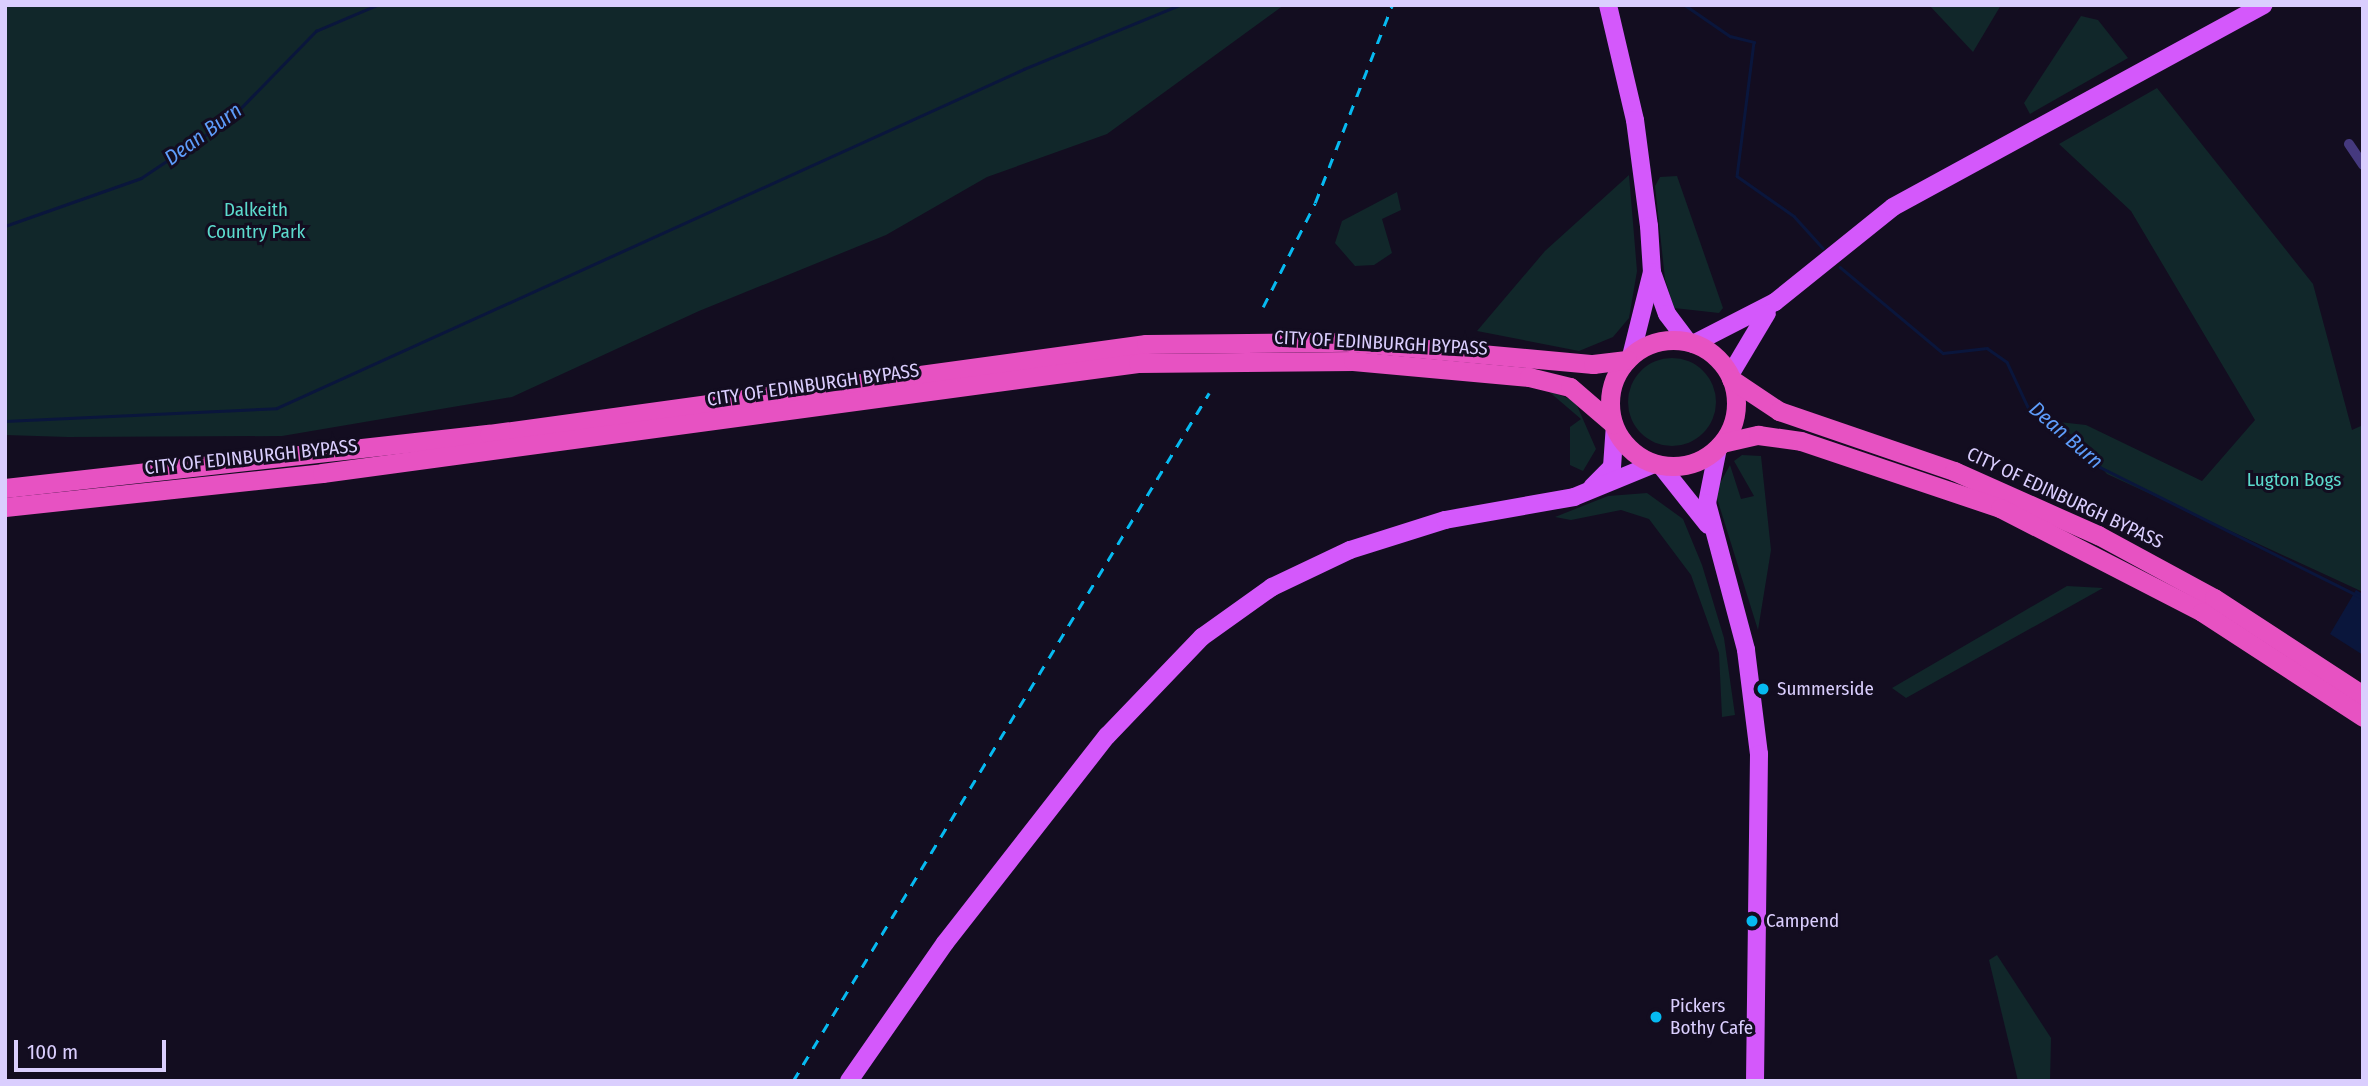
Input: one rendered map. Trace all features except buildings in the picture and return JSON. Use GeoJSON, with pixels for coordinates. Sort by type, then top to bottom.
{"type":"FeatureCollection","features":[{"type":"Feature","properties":{"kind":"highway"},"geometry":{"type":"LineString","coordinates":[[1661,341],[1691,343],[1730,377],[1736,412],[1720,445],[1697,462],[1657,465],[1632,452],[1614,426],[1610,397],[1629,358],[1661,341]]}},
{"type":"Feature","properties":{"kind":"highway","name":"CITY OF EDINBURGH BYPASS"},"geometry":{"type":"LineString","coordinates":[[5,488],[489,434],[1146,344],[1350,342],[1593,364],[1629,358]]}},
{"type":"Feature","properties":{"kind":"highway","name":"CITY OF EDINBURGH BYPASS"},"geometry":{"type":"LineString","coordinates":[[5,507],[322,473],[1151,363],[1353,360],[1529,377],[1570,387],[1614,426]]}},
{"type":"Feature","properties":{"kind":"highway","name":"CITY OF EDINBURGH BYPASS"},"geometry":{"type":"LineString","coordinates":[[1730,377],[1779,411],[1954,471],[2098,535],[2214,598],[2363,695]]}},
{"type":"Feature","properties":{"kind":"highway","name":"CITY OF EDINBURGH BYPASS"},"geometry":{"type":"LineString","coordinates":[[1720,445],[1758,435],[1801,441],[2000,509],[2203,612],[2363,717]]}},
{"type":"Feature","properties":{"kind":"main road"},"geometry":{"type":"LineString","coordinates":[[1608,5],[1635,120],[1652,272],[1667,314],[1691,343],[1775,302],[1893,207],[2264,5]]}},
{"type":"Feature","properties":{"kind":"main road"},"geometry":{"type":"LineString","coordinates":[[1629,358],[1652,272]]}},
{"type":"Feature","properties":{"kind":"main road"},"geometry":{"type":"LineString","coordinates":[[1730,377],[1741,347],[1775,302]]}},
{"type":"Feature","properties":{"kind":"main road"},"geometry":{"type":"LineString","coordinates":[[1584,493],[1612,467],[1614,426]]}},
{"type":"Feature","properties":{"kind":"main road"},"geometry":{"type":"LineString","coordinates":[[1720,445],[1707,492],[1714,533],[1746,650],[1759,754],[1755,1081]]}},
{"type":"Feature","properties":{"kind":"main road"},"geometry":{"type":"LineString","coordinates":[[849,1081],[945,943],[1090,757],[1202,637],[1272,587],[1350,550],[1435,523],[1584,493],[1657,465],[1714,533]]}},
{"type":"Feature","properties":{"kind":"street"},"geometry":{"type":"LineString","coordinates":[[2349,144],[2363,165]]}},
{"type":"Feature","properties":{"kind":"green space","name":"Dalkeith Country Park"},"geometry":{"type":"Polygon","coordinates":[[[5,5],[1284,5],[1107,134],[987,177],[886,235],[699,311],[512,397],[282,436],[68,437],[5,435],[5,5]]]}},
{"type":"Feature","properties":{"kind":"green space"},"geometry":{"type":"Polygon","coordinates":[[[1929,5],[2001,5],[1973,52],[1929,5]]]}},
{"type":"Feature","properties":{"kind":"green space"},"geometry":{"type":"Polygon","coordinates":[[[2081,16],[2098,20],[2128,58],[2030,114],[2024,103],[2081,16]]]}},
{"type":"Feature","properties":{"kind":"green space","name":"Lugton Bogs"},"geometry":{"type":"Polygon","coordinates":[[[2157,88],[2313,284],[2352,430],[2363,425],[2363,592],[2107,474],[2059,422],[2086,425],[2202,481],[2255,420],[2131,211],[2059,144],[2157,88]]]}},
{"type":"Feature","properties":{"kind":"green space"},"geometry":{"type":"Polygon","coordinates":[[[1629,175],[1637,271],[1629,318],[1613,337],[1579,351],[1477,331],[1545,251],[1629,175]]]}},
{"type":"Feature","properties":{"kind":"green space"},"geometry":{"type":"Polygon","coordinates":[[[1677,176],[1723,308],[1719,313],[1674,308],[1665,279],[1655,186],[1660,177],[1677,176]]]}},
{"type":"Feature","properties":{"kind":"green space"},"geometry":{"type":"Polygon","coordinates":[[[1397,192],[1401,210],[1382,219],[1392,253],[1374,265],[1355,266],[1335,243],[1342,221],[1397,192]]]}},
{"type":"Feature","properties":{"kind":"green space"},"geometry":{"type":"Polygon","coordinates":[[[1672,358],[1689,361],[1703,371],[1713,385],[1716,402],[1713,419],[1703,433],[1689,443],[1672,446],[1655,443],[1641,433],[1631,419],[1628,402],[1631,385],[1641,371],[1655,361],[1672,358]]]}},
{"type":"Feature","properties":{"kind":"green space"},"geometry":{"type":"Polygon","coordinates":[[[1547,390],[1575,401],[1596,449],[1583,471],[1570,465],[1570,427],[1581,419],[1547,390]]]}},
{"type":"Feature","properties":{"kind":"green space"},"geometry":{"type":"Polygon","coordinates":[[[1742,455],[1761,456],[1771,550],[1758,630],[1715,492],[1730,465],[1741,499],[1754,496],[1734,461],[1742,455]]]}},
{"type":"Feature","properties":{"kind":"green space"},"geometry":{"type":"Polygon","coordinates":[[[1647,493],[1683,519],[1702,565],[1724,638],[1735,715],[1722,717],[1719,653],[1691,575],[1649,519],[1621,510],[1571,520],[1555,517],[1608,496],[1647,493]]]}},
{"type":"Feature","properties":{"kind":"green space"},"geometry":{"type":"Polygon","coordinates":[[[2067,586],[2103,588],[1906,698],[1892,688],[2067,586]]]}},
{"type":"Feature","properties":{"kind":"green space"},"geometry":{"type":"Polygon","coordinates":[[[1997,955],[2051,1038],[2050,1081],[2018,1081],[1989,960],[1997,955]]]}},
{"type":"Feature","properties":{"kind":"water"},"geometry":{"type":"Polygon","coordinates":[[[2356,590],[2363,594],[2363,655],[2330,634],[2356,590]]]}},
{"type":"Feature","properties":{"kind":"waterway","name":"Dean Burn"},"geometry":{"type":"LineString","coordinates":[[5,226],[141,178],[231,118],[316,31],[377,5]]}},
{"type":"Feature","properties":{"kind":"waterway"},"geometry":{"type":"LineString","coordinates":[[5,421],[277,408],[1024,69],[1179,5]]}},
{"type":"Feature","properties":{"kind":"waterway","name":"Dean Burn"},"geometry":{"type":"LineString","coordinates":[[1685,5],[1730,36],[1754,42],[1737,176],[1794,216],[1823,248]]}},
{"type":"Feature","properties":{"kind":"waterway","name":"Dean Burn"},"geometry":{"type":"LineString","coordinates":[[1840,267],[1943,353],[1987,348],[2007,362],[2028,407],[2100,467],[2363,598]]}},
{"type":"Feature","properties":{"kind":"railway"},"geometry":{"type":"LineString","coordinates":[[1263,307],[1315,203],[1392,5]]}},
{"type":"Feature","properties":{"kind":"railway"},"geometry":{"type":"LineString","coordinates":[[793,1081],[1209,393]]}},
{"type":"Feature","properties":{"kind":"place","name":"Summerside"},"geometry":{"type":"Point","coordinates":[1763,689]}},
{"type":"Feature","properties":{"kind":"place","name":"Campend"},"geometry":{"type":"Point","coordinates":[1752,921]}},
{"type":"Feature","properties":{"kind":"place","name":"Pickers Bothy Cafe"},"geometry":{"type":"Point","coordinates":[1656,1017]}}]}
